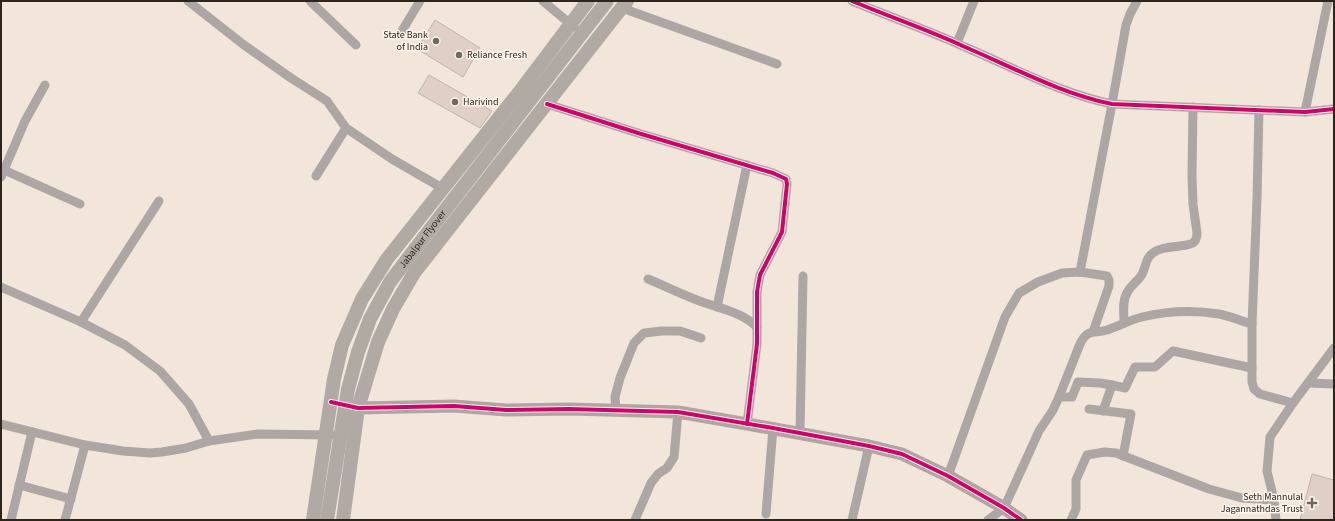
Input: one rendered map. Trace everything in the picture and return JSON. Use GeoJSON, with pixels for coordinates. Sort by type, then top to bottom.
{"type":"FeatureCollection","features":[{"type":"Feature","properties":{"kind":"main road"},"geometry":{"type":"LineString","coordinates":[[313,520],[334,379],[342,345],[362,299],[387,259],[521,90],[588,1]]}},
{"type":"Feature","properties":{"kind":"main road","name":"Jabalpur Flyover"},"geometry":{"type":"LineString","coordinates":[[327,520],[348,389],[358,352],[373,313],[390,282],[607,1]]}},
{"type":"Feature","properties":{"kind":"main road"},"geometry":{"type":"LineString","coordinates":[[343,520],[358,408],[378,342],[393,309],[414,273],[625,4]]}},
{"type":"Feature","properties":{"kind":"street"},"geometry":{"type":"LineString","coordinates":[[188,1],[244,45],[290,78],[327,101],[346,128],[392,160],[442,188]]}},
{"type":"Feature","properties":{"kind":"street"},"geometry":{"type":"LineString","coordinates":[[310,1],[356,45]]}},
{"type":"Feature","properties":{"kind":"street"},"geometry":{"type":"LineString","coordinates":[[400,34],[420,1]]}},
{"type":"Feature","properties":{"kind":"street"},"geometry":{"type":"LineString","coordinates":[[543,1],[594,45]]}},
{"type":"Feature","properties":{"kind":"street"},"geometry":{"type":"LineString","coordinates":[[852,1],[957,43],[1071,92],[1112,104],[1306,112],[1334,109]]}},
{"type":"Feature","properties":{"kind":"street"},"geometry":{"type":"LineString","coordinates":[[957,43],[974,1]]}},
{"type":"Feature","properties":{"kind":"street"},"geometry":{"type":"LineString","coordinates":[[1080,272],[1126,25],[1137,1]]}},
{"type":"Feature","properties":{"kind":"street"},"geometry":{"type":"LineString","coordinates":[[1306,112],[1328,1]]}},
{"type":"Feature","properties":{"kind":"street"},"geometry":{"type":"LineString","coordinates":[[625,4],[777,64]]}},
{"type":"Feature","properties":{"kind":"street"},"geometry":{"type":"LineString","coordinates":[[45,85],[25,121],[2,173],[80,204]]}},
{"type":"Feature","properties":{"kind":"street"},"geometry":{"type":"LineString","coordinates":[[547,104],[786,178],[787,184],[782,232],[760,275],[757,292],[757,344],[747,424]]}},
{"type":"Feature","properties":{"kind":"street"},"geometry":{"type":"LineString","coordinates":[[1124,323],[1124,302],[1127,293],[1141,277],[1149,256],[1157,250],[1174,246],[1190,245],[1194,243],[1196,238],[1197,233],[1193,204],[1192,176],[1193,107]]}},
{"type":"Feature","properties":{"kind":"street"},"geometry":{"type":"LineString","coordinates":[[1259,110],[1252,324],[1252,382],[1254,389],[1260,394],[1293,403]]}},
{"type":"Feature","properties":{"kind":"street"},"geometry":{"type":"LineString","coordinates":[[316,176],[346,128]]}},
{"type":"Feature","properties":{"kind":"street"},"geometry":{"type":"LineString","coordinates":[[717,307],[747,165]]}},
{"type":"Feature","properties":{"kind":"street"},"geometry":{"type":"LineString","coordinates":[[81,322],[159,201]]}},
{"type":"Feature","properties":{"kind":"street"},"geometry":{"type":"LineString","coordinates":[[948,476],[1005,317],[1019,293],[1038,282],[1062,273],[1080,272],[1107,276],[1109,286],[1093,332]]}},
{"type":"Feature","properties":{"kind":"street"},"geometry":{"type":"LineString","coordinates":[[800,433],[803,276]]}},
{"type":"Feature","properties":{"kind":"street"},"geometry":{"type":"LineString","coordinates":[[648,279],[698,300],[733,312],[751,321],[757,327]]}},
{"type":"Feature","properties":{"kind":"street"},"geometry":{"type":"LineString","coordinates":[[1,287],[81,322],[126,345],[160,371],[189,404],[209,441]]}},
{"type":"Feature","properties":{"kind":"street"},"geometry":{"type":"LineString","coordinates":[[988,520],[1004,508],[1039,431],[1053,410],[1083,337],[1088,333],[1109,330],[1141,317],[1169,312],[1220,314],[1252,324]]}},
{"type":"Feature","properties":{"kind":"street"},"geometry":{"type":"LineString","coordinates":[[616,410],[615,397],[620,378],[634,343],[644,334],[662,331],[680,331],[701,338]]}},
{"type":"Feature","properties":{"kind":"street"},"geometry":{"type":"LineString","coordinates":[[1276,520],[1274,500],[1267,471],[1270,437],[1334,348]]}},
{"type":"Feature","properties":{"kind":"street"},"geometry":{"type":"LineString","coordinates":[[1059,397],[1072,397],[1078,382],[1100,383],[1125,388],[1135,367],[1155,367],[1173,351],[1252,368]]}},
{"type":"Feature","properties":{"kind":"street"},"geometry":{"type":"LineString","coordinates":[[1308,383],[1334,384]]}},
{"type":"Feature","properties":{"kind":"street"},"geometry":{"type":"LineString","coordinates":[[1103,411],[1112,385]]}},
{"type":"Feature","properties":{"kind":"street"},"geometry":{"type":"LineString","coordinates":[[331,402],[358,408],[454,406],[506,410],[569,409],[678,412],[773,428],[869,446],[902,454],[948,476],[1004,508],[1021,520]]}},
{"type":"Feature","properties":{"kind":"street"},"geometry":{"type":"LineString","coordinates":[[1089,409],[1131,414],[1123,456]]}},
{"type":"Feature","properties":{"kind":"street"},"geometry":{"type":"LineString","coordinates":[[635,520],[651,483],[658,474],[667,468],[674,457],[678,412]]}},
{"type":"Feature","properties":{"kind":"street"},"geometry":{"type":"LineString","coordinates":[[1,424],[85,445],[123,451],[162,452],[186,448],[209,441],[258,434],[354,437]]}},
{"type":"Feature","properties":{"kind":"street"},"geometry":{"type":"LineString","coordinates":[[766,514],[773,428]]}},
{"type":"Feature","properties":{"kind":"street"},"geometry":{"type":"LineString","coordinates":[[11,520],[32,432]]}},
{"type":"Feature","properties":{"kind":"street"},"geometry":{"type":"LineString","coordinates":[[65,520],[85,445]]}},
{"type":"Feature","properties":{"kind":"street"},"geometry":{"type":"LineString","coordinates":[[852,520],[869,446]]}},
{"type":"Feature","properties":{"kind":"street"},"geometry":{"type":"LineString","coordinates":[[1071,520],[1076,509],[1076,480],[1087,455],[1105,452],[1123,456],[1209,489],[1242,498],[1274,500]]}},
{"type":"Feature","properties":{"kind":"street"},"geometry":{"type":"LineString","coordinates":[[19,485],[71,498]]}},
{"type":"Feature","properties":{"kind":"building"},"geometry":{"type":"Polygon","coordinates":[[[435,20],[480,48],[463,77],[417,49],[435,20]]]}},
{"type":"Feature","properties":{"kind":"building","name":"Harivind"},"geometry":{"type":"Polygon","coordinates":[[[429,75],[492,111],[480,128],[418,93],[429,75]]]}},
{"type":"Feature","properties":{"kind":"building"},"geometry":{"type":"Polygon","coordinates":[[[1312,474],[1334,480],[1334,520],[1300,520],[1312,474]]]}},
{"type":"Feature","properties":{"kind":"cycle path"},"geometry":{"type":"LineString","coordinates":[[852,1],[937,35],[1056,87],[1093,100],[1112,104],[1305,112],[1334,109]]}},
{"type":"Feature","properties":{"kind":"cycle path"},"geometry":{"type":"LineString","coordinates":[[547,104],[773,173],[786,179],[787,184],[782,232],[760,275],[757,292],[757,344],[747,424]]}},
{"type":"Feature","properties":{"kind":"cycle path"},"geometry":{"type":"LineString","coordinates":[[331,402],[358,408],[454,406],[506,410],[569,409],[678,412],[773,428],[869,446],[902,454],[948,476],[1004,508],[1021,520]]}},
{"type":"Feature","properties":{"kind":"place","name":"State Bank of India"},"geometry":{"type":"Point","coordinates":[436,41]}},
{"type":"Feature","properties":{"kind":"place","name":"Reliance Fresh"},"geometry":{"type":"Point","coordinates":[459,55]}},
{"type":"Feature","properties":{"kind":"place","name":"Harivind"},"geometry":{"type":"Point","coordinates":[455,102]}},
{"type":"Feature","properties":{"kind":"place","name":"Seth Mannulal Jagannathdas Trust"},"geometry":{"type":"Point","coordinates":[1312,503]}}]}
